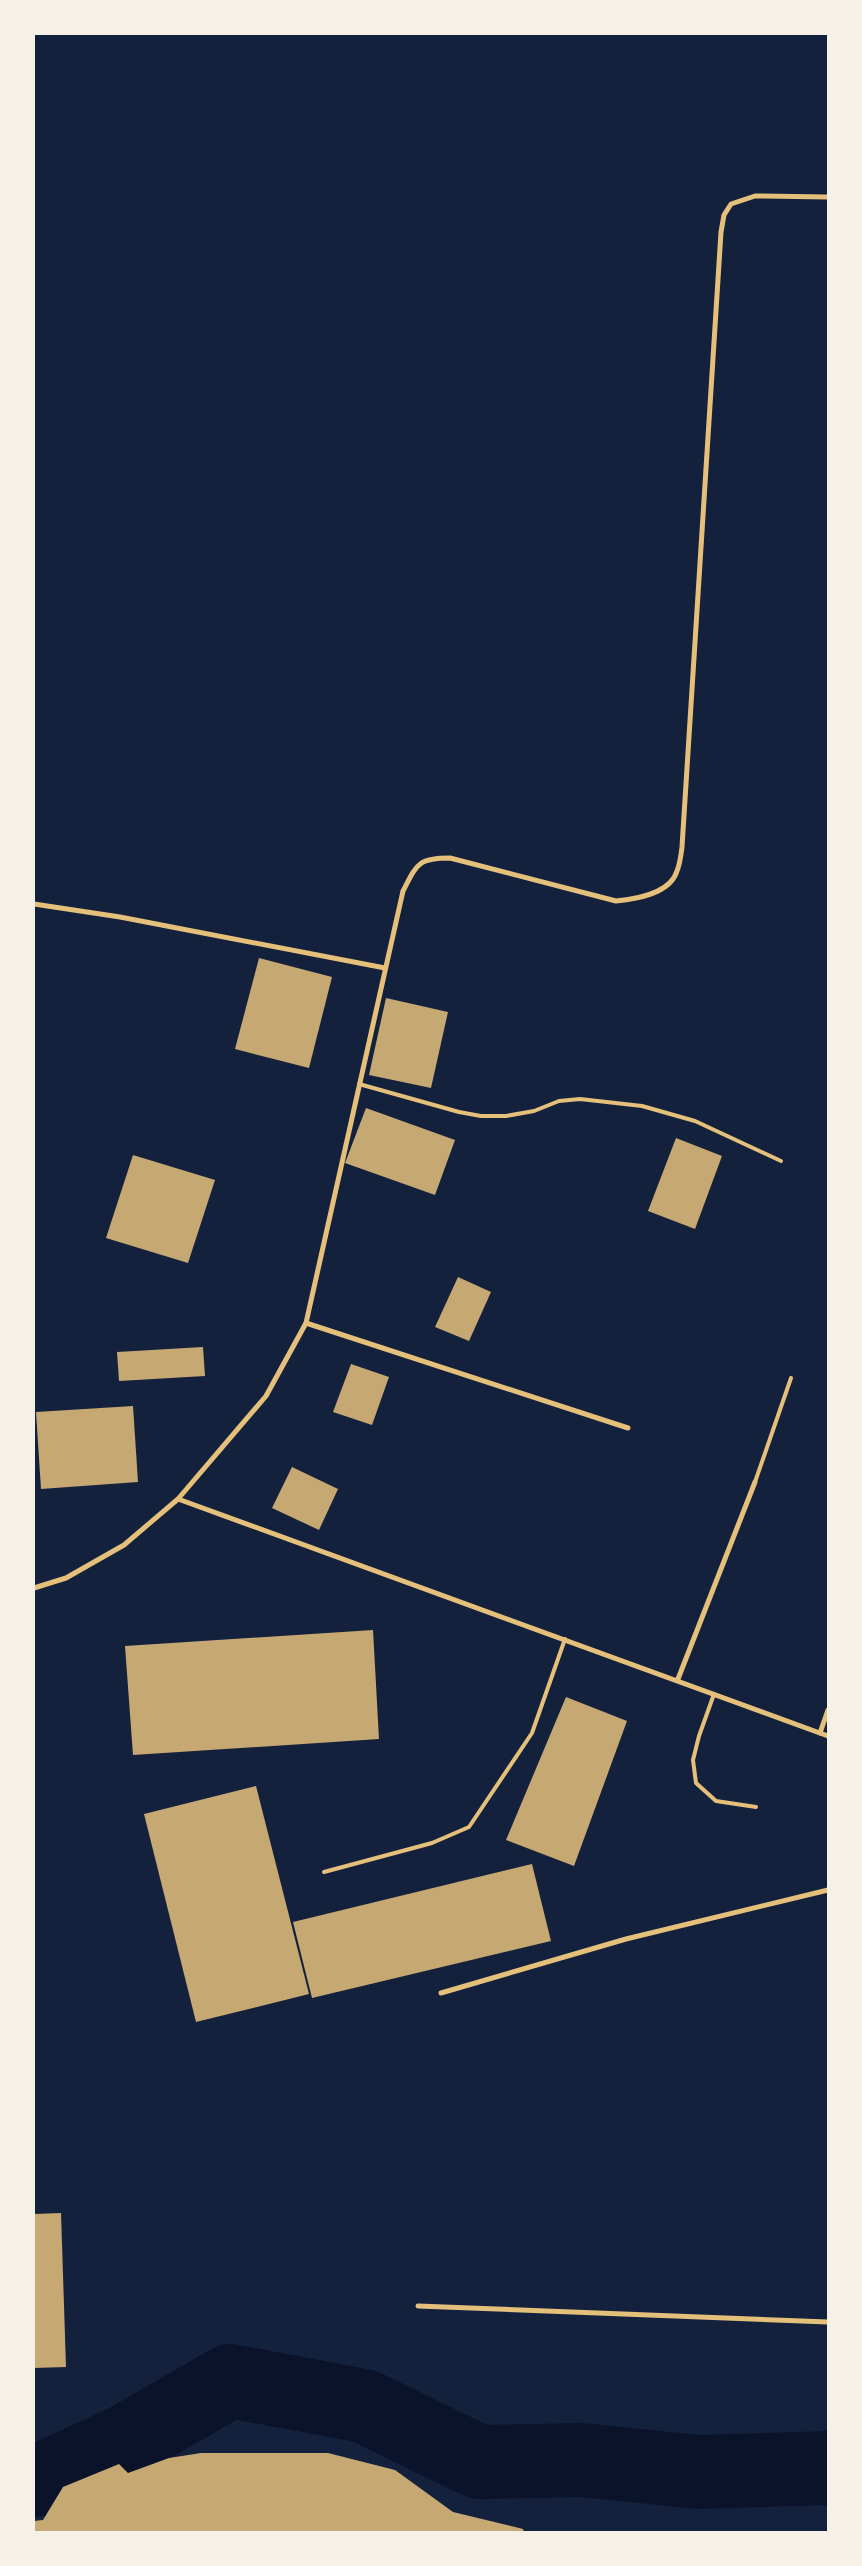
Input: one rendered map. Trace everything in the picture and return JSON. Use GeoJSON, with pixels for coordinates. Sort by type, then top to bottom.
{"type":"FeatureCollection","features":[{"type":"Feature","properties":{"kind":"street"},"geometry":{"type":"LineString","coordinates":[[34,1588],[66,1578],[124,1544],[178,1499],[266,1396],[306,1322],[403,891],[416,867],[430,858],[450,858],[616,901],[637,900],[653,894],[677,873],[684,820],[721,232],[724,215],[731,204],[755,196],[828,197]]}},
{"type":"Feature","properties":{"kind":"street"},"geometry":{"type":"LineString","coordinates":[[34,904],[130,919],[385,968]]}},
{"type":"Feature","properties":{"kind":"street"},"geometry":{"type":"LineString","coordinates":[[306,1322],[628,1428]]}},
{"type":"Feature","properties":{"kind":"street"},"geometry":{"type":"LineString","coordinates":[[678,1680],[755,1482]]}},
{"type":"Feature","properties":{"kind":"street"},"geometry":{"type":"LineString","coordinates":[[178,1499],[828,1736]]}},
{"type":"Feature","properties":{"kind":"street"},"geometry":{"type":"LineString","coordinates":[[820,1733],[828,1710]]}},
{"type":"Feature","properties":{"kind":"street"},"geometry":{"type":"LineString","coordinates":[[441,1993],[626,1939],[828,1890]]}},
{"type":"Feature","properties":{"kind":"street"},"geometry":{"type":"LineString","coordinates":[[418,2306],[828,2322]]}},
{"type":"Feature","properties":{"kind":"lane"},"geometry":{"type":"LineString","coordinates":[[359,1084],[459,1112],[481,1116],[506,1116],[534,1111],[559,1100],[580,1099],[642,1106],[695,1121],[781,1161]]}},
{"type":"Feature","properties":{"kind":"lane"},"geometry":{"type":"LineString","coordinates":[[755,1482],[791,1378]]}},
{"type":"Feature","properties":{"kind":"lane"},"geometry":{"type":"LineString","coordinates":[[324,1872],[432,1844],[469,1827],[532,1734],[565,1639]]}},
{"type":"Feature","properties":{"kind":"lane"},"geometry":{"type":"LineString","coordinates":[[714,1694],[699,1736],[693,1760],[696,1783],[716,1801],[756,1807]]}},
{"type":"Feature","properties":{"kind":"building"},"geometry":{"type":"Polygon","coordinates":[[[259,958],[332,977],[309,1068],[235,1049],[259,958]]]}},
{"type":"Feature","properties":{"kind":"building"},"geometry":{"type":"Polygon","coordinates":[[[386,998],[448,1012],[431,1088],[369,1075],[386,998]]]}},
{"type":"Feature","properties":{"kind":"building"},"geometry":{"type":"Polygon","coordinates":[[[366,1108],[455,1140],[435,1195],[345,1163],[366,1108]]]}},
{"type":"Feature","properties":{"kind":"building"},"geometry":{"type":"Polygon","coordinates":[[[676,1138],[722,1156],[695,1229],[648,1211],[676,1138]]]}},
{"type":"Feature","properties":{"kind":"building"},"geometry":{"type":"Polygon","coordinates":[[[133,1155],[215,1180],[188,1263],[106,1238],[133,1155]]]}},
{"type":"Feature","properties":{"kind":"building"},"geometry":{"type":"Polygon","coordinates":[[[458,1277],[491,1292],[469,1341],[435,1327],[458,1277]]]}},
{"type":"Feature","properties":{"kind":"building"},"geometry":{"type":"Polygon","coordinates":[[[203,1347],[205,1376],[119,1381],[117,1352],[203,1347]]]}},
{"type":"Feature","properties":{"kind":"building"},"geometry":{"type":"Polygon","coordinates":[[[351,1364],[389,1377],[372,1425],[333,1412],[351,1364]]]}},
{"type":"Feature","properties":{"kind":"building"},"geometry":{"type":"Polygon","coordinates":[[[133,1406],[138,1482],[41,1489],[36,1412],[133,1406]]]}},
{"type":"Feature","properties":{"kind":"building"},"geometry":{"type":"Polygon","coordinates":[[[292,1467],[338,1489],[319,1530],[272,1508],[292,1467]]]}},
{"type":"Feature","properties":{"kind":"building"},"geometry":{"type":"Polygon","coordinates":[[[373,1630],[379,1739],[133,1755],[125,1646],[373,1630]]]}},
{"type":"Feature","properties":{"kind":"building"},"geometry":{"type":"Polygon","coordinates":[[[566,1697],[627,1721],[574,1866],[506,1840],[566,1697]]]}},
{"type":"Feature","properties":{"kind":"building"},"geometry":{"type":"Polygon","coordinates":[[[256,1786],[309,1994],[196,2022],[144,1814],[256,1786]]]}},
{"type":"Feature","properties":{"kind":"building"},"geometry":{"type":"Polygon","coordinates":[[[532,1864],[551,1941],[312,1998],[293,1922],[532,1864]]]}},
{"type":"Feature","properties":{"kind":"building"},"geometry":{"type":"Polygon","coordinates":[[[61,2213],[66,2367],[34,2368],[34,2214],[61,2213]]]}},
{"type":"Feature","properties":{"kind":"building"},"geometry":{"type":"Polygon","coordinates":[[[201,2453],[328,2453],[395,2470],[453,2512],[523,2529],[524,2532],[34,2532],[34,2521],[43,2520],[63,2487],[119,2464],[128,2473],[169,2458],[201,2453]]]}},
{"type":"Feature","properties":{"kind":"waterway"},"geometry":{"type":"LineString","coordinates":[[34,2480],[46,2478],[126,2441],[230,2381],[364,2406],[479,2462],[582,2460],[698,2472],[828,2468]]}}]}
